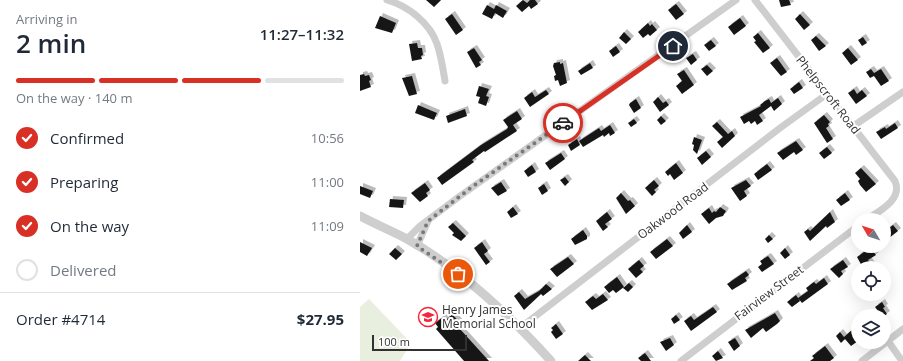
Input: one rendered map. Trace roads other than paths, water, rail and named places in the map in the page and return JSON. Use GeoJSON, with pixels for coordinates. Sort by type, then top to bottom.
{"type":"FeatureCollection","features":[{"type":"Feature","properties":{"kind":"street"},"geometry":{"type":"LineString","coordinates":[[387,0],[400,5],[417,16],[432,34],[437,44],[445,81]]}},
{"type":"Feature","properties":{"kind":"street"},"geometry":{"type":"LineString","coordinates":[[407,239],[420,226],[510,160],[736,0]]}},
{"type":"Feature","properties":{"kind":"street","name":"Phelpscroft Road"},"geometry":{"type":"LineString","coordinates":[[755,0],[895,181],[897,191],[894,199],[875,213]]}},
{"type":"Feature","properties":{"kind":"street"},"geometry":{"type":"LineString","coordinates":[[852,127],[903,92]]}},
{"type":"Feature","properties":{"kind":"street","name":"Oakwood Road"},"geometry":{"type":"LineString","coordinates":[[520,328],[780,128],[827,94]]}},
{"type":"Feature","properties":{"kind":"street"},"geometry":{"type":"LineString","coordinates":[[360,216],[407,239],[458,274],[520,328],[551,361]]}},
{"type":"Feature","properties":{"kind":"street"},"geometry":{"type":"LineString","coordinates":[[417,246],[428,221]]}},
{"type":"Feature","properties":{"kind":"street","name":"Fairview Street"},"geometry":{"type":"LineString","coordinates":[[681,361],[851,231]]}},
{"type":"Feature","properties":{"kind":"street"},"geometry":{"type":"LineString","coordinates":[[891,339],[903,329]]}},
{"type":"Feature","properties":{"kind":"street"},"geometry":{"type":"LineString","coordinates":[[891,345],[902,361]]}},
{"type":"Feature","properties":{"kind":"street"},"geometry":{"type":"LineString","coordinates":[[862,361],[878,349]]}},
{"type":"Feature","properties":{"kind":"place","name":"Henry James Memorial School"},"geometry":{"type":"Point","coordinates":[428,317]}}]}
